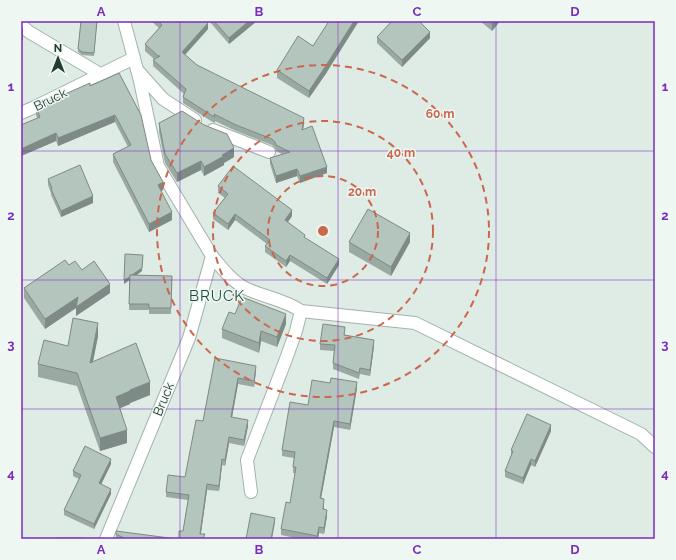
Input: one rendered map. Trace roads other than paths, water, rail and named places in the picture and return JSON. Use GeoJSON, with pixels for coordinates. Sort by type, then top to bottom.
{"type":"FeatureCollection","features":[{"type":"Feature","properties":{"kind":"street"},"geometry":{"type":"LineString","coordinates":[[124,21],[137,70],[158,166],[212,256],[228,276],[244,287],[292,305],[301,311],[415,323],[641,434],[655,447]]}},
{"type":"Feature","properties":{"kind":"street"},"geometry":{"type":"LineString","coordinates":[[21,25],[29,32],[100,74]]}},
{"type":"Feature","properties":{"kind":"street","name":"Bruck"},"geometry":{"type":"LineString","coordinates":[[21,113],[134,58]]}},
{"type":"Feature","properties":{"kind":"street"},"geometry":{"type":"LineString","coordinates":[[137,70],[163,99],[208,128],[269,152]]}},
{"type":"Feature","properties":{"kind":"street","name":"Bruck"},"geometry":{"type":"LineString","coordinates":[[106,539],[189,338],[212,256]]}},
{"type":"Feature","properties":{"kind":"street"},"geometry":{"type":"LineString","coordinates":[[251,492],[247,460],[286,359],[301,311]]}},
{"type":"Feature","properties":{"kind":"district","name":"BRUCK"},"geometry":{"type":"Point","coordinates":[217,296]}}]}
